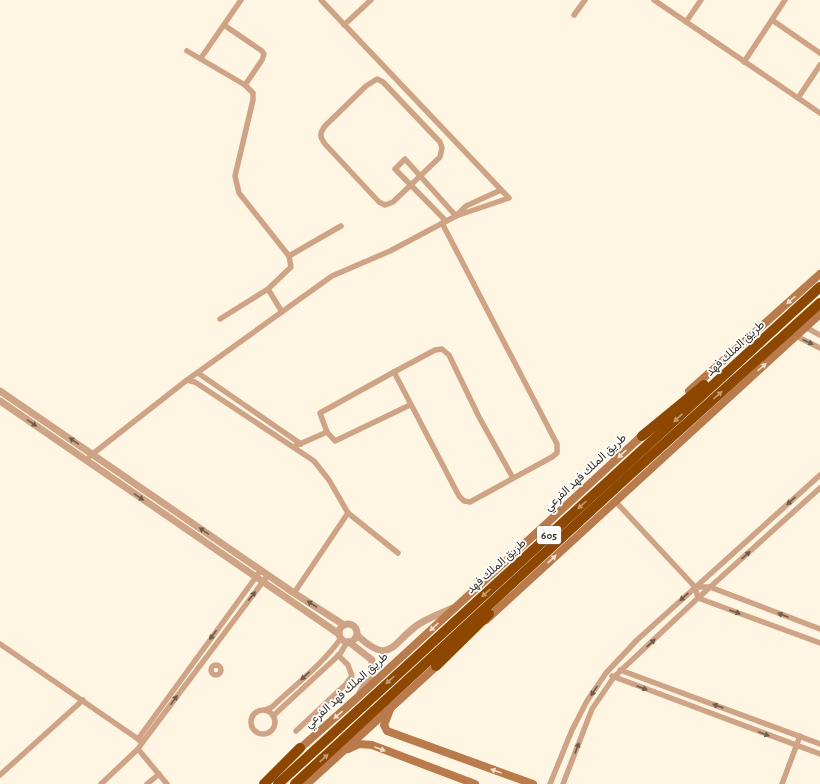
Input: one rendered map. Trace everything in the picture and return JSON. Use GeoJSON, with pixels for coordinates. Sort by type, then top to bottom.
{"type":"FeatureCollection","features":[{"type":"Feature","properties":{"kind":"highway","name":"طريق الملك فهد"},"geometry":{"type":"LineString","coordinates":[[278,784],[820,287]]}},
{"type":"Feature","properties":{"kind":"highway","name":"طريق الملك فهد"},"geometry":{"type":"LineString","coordinates":[[295,784],[581,520],[820,303]]}},
{"type":"Feature","properties":{"kind":"highway"},"geometry":{"type":"LineString","coordinates":[[642,436],[780,323]]}},
{"type":"Feature","properties":{"kind":"highway"},"geometry":{"type":"LineString","coordinates":[[436,666],[581,520]]}},
{"type":"Feature","properties":{"kind":"highway"},"geometry":{"type":"LineString","coordinates":[[264,784],[300,748]]}},
{"type":"Feature","properties":{"kind":"main road","name":"طريق الملك فهد الفرعي"},"geometry":{"type":"LineString","coordinates":[[261,784],[820,274]]}},
{"type":"Feature","properties":{"kind":"main road"},"geometry":{"type":"LineString","coordinates":[[307,784],[820,314]]}},
{"type":"Feature","properties":{"kind":"main road"},"geometry":{"type":"LineString","coordinates":[[392,705],[384,725],[387,731],[533,784]]}},
{"type":"Feature","properties":{"kind":"main road"},"geometry":{"type":"LineString","coordinates":[[343,751],[359,744],[372,745],[476,784]]}},
{"type":"Feature","properties":{"kind":"street"},"geometry":{"type":"LineString","coordinates":[[201,58],[241,0]]}},
{"type":"Feature","properties":{"kind":"street"},"geometry":{"type":"LineString","coordinates":[[86,461],[91,453],[188,380],[332,276],[390,250],[456,216],[507,200],[509,198],[321,0]]}},
{"type":"Feature","properties":{"kind":"street"},"geometry":{"type":"LineString","coordinates":[[344,24],[372,0]]}},
{"type":"Feature","properties":{"kind":"street"},"geometry":{"type":"LineString","coordinates":[[574,15],[585,0]]}},
{"type":"Feature","properties":{"kind":"street"},"geometry":{"type":"LineString","coordinates":[[654,0],[820,113]]}},
{"type":"Feature","properties":{"kind":"street"},"geometry":{"type":"LineString","coordinates":[[686,22],[701,0]]}},
{"type":"Feature","properties":{"kind":"street"},"geometry":{"type":"LineString","coordinates":[[744,62],[784,1]]}},
{"type":"Feature","properties":{"kind":"street"},"geometry":{"type":"LineString","coordinates":[[772,20],[820,53]]}},
{"type":"Feature","properties":{"kind":"street"},"geometry":{"type":"LineString","coordinates":[[224,25],[262,51],[264,54],[262,60],[245,85]]}},
{"type":"Feature","properties":{"kind":"street"},"geometry":{"type":"LineString","coordinates":[[187,51],[245,85],[253,93],[253,100],[235,176],[239,193],[289,256],[291,267],[289,271],[268,289],[220,319]]}},
{"type":"Feature","properties":{"kind":"street"},"geometry":{"type":"LineString","coordinates":[[798,98],[820,65]]}},
{"type":"Feature","properties":{"kind":"street"},"geometry":{"type":"LineString","coordinates":[[377,79],[382,82],[440,142],[442,148],[440,157],[420,176],[393,202],[385,205],[379,202],[324,144],[320,138],[321,132],[325,126],[377,79]]}},
{"type":"Feature","properties":{"kind":"street"},"geometry":{"type":"LineString","coordinates":[[394,372],[459,496],[464,501],[470,502],[557,453],[557,444],[444,222],[395,169],[405,159],[456,216]]}},
{"type":"Feature","properties":{"kind":"street"},"geometry":{"type":"LineString","coordinates":[[456,216],[466,206],[501,190]]}},
{"type":"Feature","properties":{"kind":"street"},"geometry":{"type":"LineString","coordinates":[[289,256],[341,226]]}},
{"type":"Feature","properties":{"kind":"street"},"geometry":{"type":"LineString","coordinates":[[268,289],[282,312]]}},
{"type":"Feature","properties":{"kind":"street"},"geometry":{"type":"LineString","coordinates":[[805,327],[820,334]]}},
{"type":"Feature","properties":{"kind":"street"},"geometry":{"type":"LineString","coordinates":[[796,336],[820,348]]}},
{"type":"Feature","properties":{"kind":"street"},"geometry":{"type":"LineString","coordinates":[[410,405],[335,441],[327,432],[320,413],[435,350],[442,349],[448,354],[479,417],[513,478]]}},
{"type":"Feature","properties":{"kind":"street"},"geometry":{"type":"LineString","coordinates":[[198,373],[301,444]]}},
{"type":"Feature","properties":{"kind":"street"},"geometry":{"type":"LineString","coordinates":[[188,380],[195,382],[314,461],[329,480],[348,514],[398,554]]}},
{"type":"Feature","properties":{"kind":"street"},"geometry":{"type":"LineString","coordinates":[[0,391],[268,575],[344,625]]}},
{"type":"Feature","properties":{"kind":"street"},"geometry":{"type":"LineString","coordinates":[[0,401],[256,577],[372,660],[372,672],[358,697]]}},
{"type":"Feature","properties":{"kind":"street"},"geometry":{"type":"LineString","coordinates":[[293,447],[327,432]]}},
{"type":"Feature","properties":{"kind":"street"},"geometry":{"type":"LineString","coordinates":[[550,784],[572,730],[587,701],[606,673],[637,640],[820,475]]}},
{"type":"Feature","properties":{"kind":"street"},"geometry":{"type":"LineString","coordinates":[[563,784],[592,709],[614,677],[698,598],[820,488]]}},
{"type":"Feature","properties":{"kind":"street"},"geometry":{"type":"LineString","coordinates":[[615,501],[695,587],[698,598]]}},
{"type":"Feature","properties":{"kind":"street"},"geometry":{"type":"LineString","coordinates":[[294,592],[348,514]]}},
{"type":"Feature","properties":{"kind":"street"},"geometry":{"type":"LineString","coordinates":[[101,784],[138,749],[140,741],[201,657],[261,570]]}},
{"type":"Feature","properties":{"kind":"street"},"geometry":{"type":"LineString","coordinates":[[201,657],[268,575]]}},
{"type":"Feature","properties":{"kind":"street"},"geometry":{"type":"LineString","coordinates":[[695,587],[710,587],[820,628]]}},
{"type":"Feature","properties":{"kind":"street"},"geometry":{"type":"LineString","coordinates":[[698,598],[820,643]]}},
{"type":"Feature","properties":{"kind":"street"},"geometry":{"type":"LineString","coordinates":[[273,716],[337,656],[344,639],[340,630],[344,625],[350,624],[354,626],[356,635],[368,646],[378,650],[386,650],[392,648],[419,624],[457,606]]}},
{"type":"Feature","properties":{"kind":"street"},"geometry":{"type":"LineString","coordinates":[[265,710],[273,716],[275,725],[270,732],[264,734],[256,732],[251,725],[252,717],[258,711],[272,707],[334,647],[344,639],[354,640],[356,635]]}},
{"type":"Feature","properties":{"kind":"street"},"geometry":{"type":"LineString","coordinates":[[0,644],[83,700],[140,741]]}},
{"type":"Feature","properties":{"kind":"street"},"geometry":{"type":"LineString","coordinates":[[296,731],[346,684],[352,676],[349,668],[345,667],[337,656]]}},
{"type":"Feature","properties":{"kind":"street"},"geometry":{"type":"LineString","coordinates":[[201,657],[221,669],[219,674],[213,675],[201,657]]}},
{"type":"Feature","properties":{"kind":"street"},"geometry":{"type":"LineString","coordinates":[[318,663],[324,669]]}},
{"type":"Feature","properties":{"kind":"street"},"geometry":{"type":"LineString","coordinates":[[211,670],[216,665]]}},
{"type":"Feature","properties":{"kind":"street"},"geometry":{"type":"LineString","coordinates":[[611,668],[622,670],[820,744]]}},
{"type":"Feature","properties":{"kind":"street"},"geometry":{"type":"LineString","coordinates":[[606,673],[820,754]]}},
{"type":"Feature","properties":{"kind":"street"},"geometry":{"type":"LineString","coordinates":[[292,687],[297,693]]}},
{"type":"Feature","properties":{"kind":"street"},"geometry":{"type":"LineString","coordinates":[[0,775],[83,700]]}},
{"type":"Feature","properties":{"kind":"street"},"geometry":{"type":"LineString","coordinates":[[782,784],[800,736]]}},
{"type":"Feature","properties":{"kind":"street"},"geometry":{"type":"LineString","coordinates":[[138,749],[168,784]]}},
{"type":"Feature","properties":{"kind":"street"},"geometry":{"type":"LineString","coordinates":[[147,784],[158,774]]}}]}
